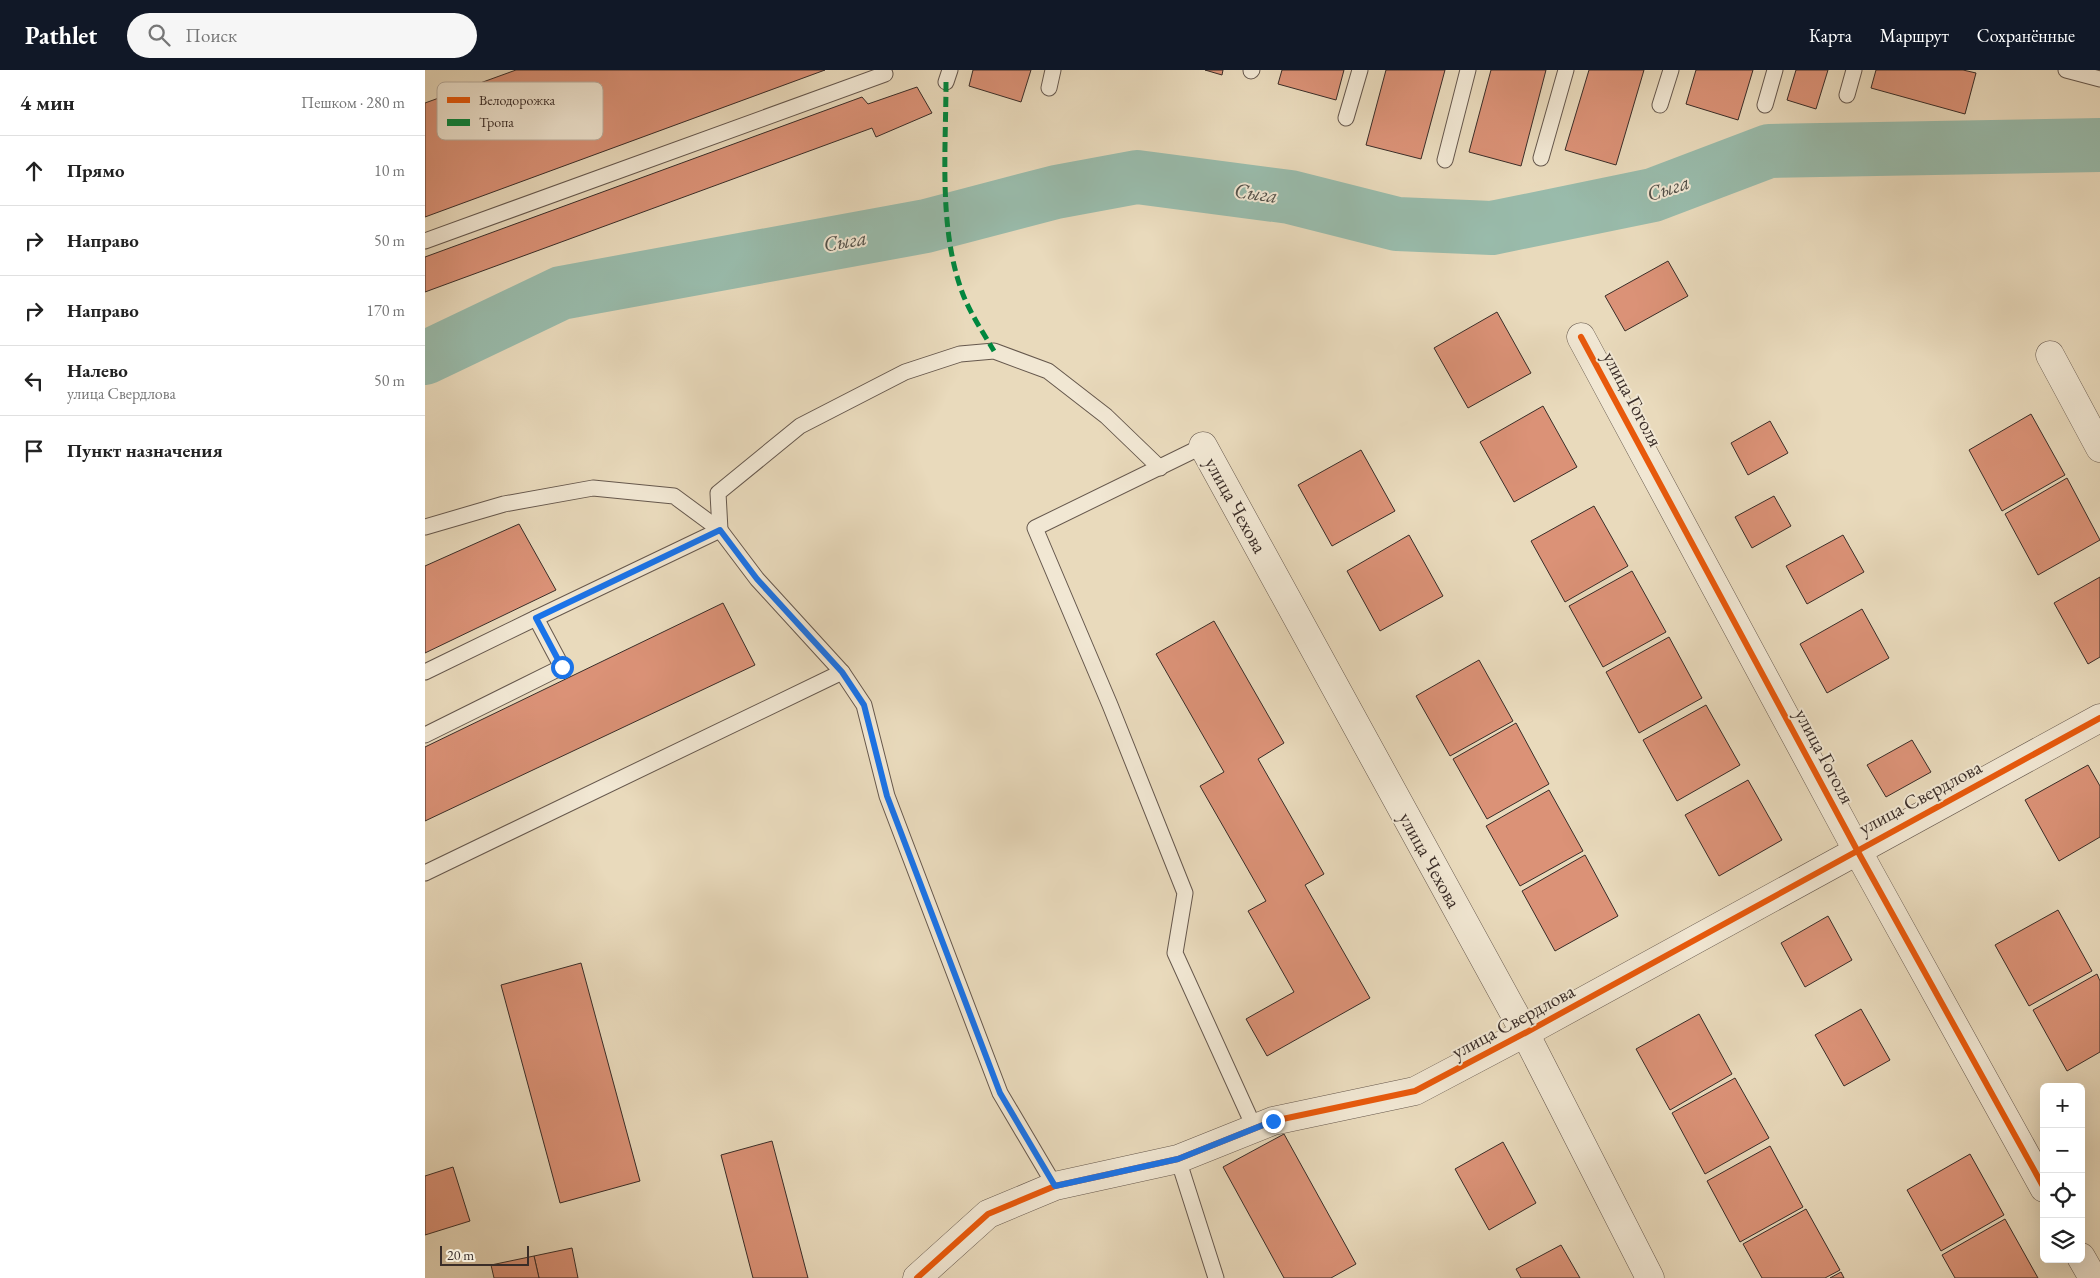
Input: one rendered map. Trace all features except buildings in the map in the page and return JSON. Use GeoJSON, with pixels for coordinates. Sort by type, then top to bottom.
{"type":"FeatureCollection","features":[{"type":"Feature","properties":{"kind":"street","name":"улица Гоголя"},"geometry":{"type":"LineString","coordinates":[[1581,337],[1857,850],[2040,1181]]}},
{"type":"Feature","properties":{"kind":"street"},"geometry":{"type":"LineString","coordinates":[[2049,355],[2100,448]]}},
{"type":"Feature","properties":{"kind":"street","name":"улица Чехова"},"geometry":{"type":"LineString","coordinates":[[1203,446],[1525,1033],[1650,1278]]}},
{"type":"Feature","properties":{"kind":"street","name":"улица Свердлова"},"geometry":{"type":"LineString","coordinates":[[917,1278],[988,1214],[1055,1186],[1178,1159],[1273,1121],[1415,1091],[1525,1033],[2100,718]]}},
{"type":"Feature","properties":{"kind":"street"},"geometry":{"type":"LineString","coordinates":[[2084,1263],[2093,1278]]}},
{"type":"Feature","properties":{"kind":"lane"},"geometry":{"type":"LineString","coordinates":[[1049,88],[1053,70]]}},
{"type":"Feature","properties":{"kind":"lane"},"geometry":{"type":"LineString","coordinates":[[1346,118],[1360,70]]}},
{"type":"Feature","properties":{"kind":"lane"},"geometry":{"type":"LineString","coordinates":[[1445,160],[1468,70]]}},
{"type":"Feature","properties":{"kind":"lane"},"geometry":{"type":"LineString","coordinates":[[1541,158],[1566,70]]}},
{"type":"Feature","properties":{"kind":"lane"},"geometry":{"type":"LineString","coordinates":[[1660,104],[1671,70]]}},
{"type":"Feature","properties":{"kind":"lane"},"geometry":{"type":"LineString","coordinates":[[1765,105],[1775,70]]}},
{"type":"Feature","properties":{"kind":"lane"},"geometry":{"type":"LineString","coordinates":[[1847,95],[1854,70]]}},
{"type":"Feature","properties":{"kind":"lane"},"geometry":{"type":"LineString","coordinates":[[2066,70],[2100,79]]}},
{"type":"Feature","properties":{"kind":"lane"},"geometry":{"type":"LineString","coordinates":[[425,241],[885,74]]}},
{"type":"Feature","properties":{"kind":"lane"},"geometry":{"type":"LineString","coordinates":[[720,530],[718,493],[800,426],[905,372],[961,354],[994,351],[1048,371],[1106,416],[1160,468]]}},
{"type":"Feature","properties":{"kind":"lane"},"geometry":{"type":"LineString","coordinates":[[1203,446],[1035,528],[1110,705],[1185,892],[1175,953],[1255,1129]]}},
{"type":"Feature","properties":{"kind":"lane"},"geometry":{"type":"LineString","coordinates":[[425,527],[504,504],[593,488],[674,496],[720,530],[757,579],[842,672],[864,705],[887,796],[1000,1093],[1055,1186]]}},
{"type":"Feature","properties":{"kind":"lane"},"geometry":{"type":"LineString","coordinates":[[425,672],[720,530]]}},
{"type":"Feature","properties":{"kind":"lane"},"geometry":{"type":"LineString","coordinates":[[425,735],[562,667],[536,618]]}},
{"type":"Feature","properties":{"kind":"lane"},"geometry":{"type":"LineString","coordinates":[[425,872],[842,672]]}},
{"type":"Feature","properties":{"kind":"lane"},"geometry":{"type":"LineString","coordinates":[[1178,1159],[1216,1278]]}},
{"type":"Feature","properties":{"kind":"waterway","name":"Сыга"},"geometry":{"type":"LineString","coordinates":[[425,358],[561,293],[926,226],[1056,192],[1137,177],[1290,197],[1397,224],[1492,228],[1653,195],[1769,151],[2100,145]]}},
{"type":"Feature","properties":{"kind":"marked path"},"geometry":{"type":"LineString","coordinates":[[946,82],[945,191],[950,246],[964,297],[994,351]]}},
{"type":"Feature","properties":{"kind":"cycle path"},"geometry":{"type":"LineString","coordinates":[[1581,337],[1857,850],[2040,1181]]}},
{"type":"Feature","properties":{"kind":"cycle path"},"geometry":{"type":"LineString","coordinates":[[917,1278],[988,1214],[1055,1186],[1178,1159],[1273,1121],[1415,1091],[1525,1033],[2100,718]]}},
{"type":"Feature","properties":{"kind":"route"},"geometry":{"type":"LineString","coordinates":[[562,667],[536,618],[720,530],[757,579],[842,672],[864,705],[887,796],[1000,1093],[1055,1186],[1178,1159],[1273,1121]]}}]}
